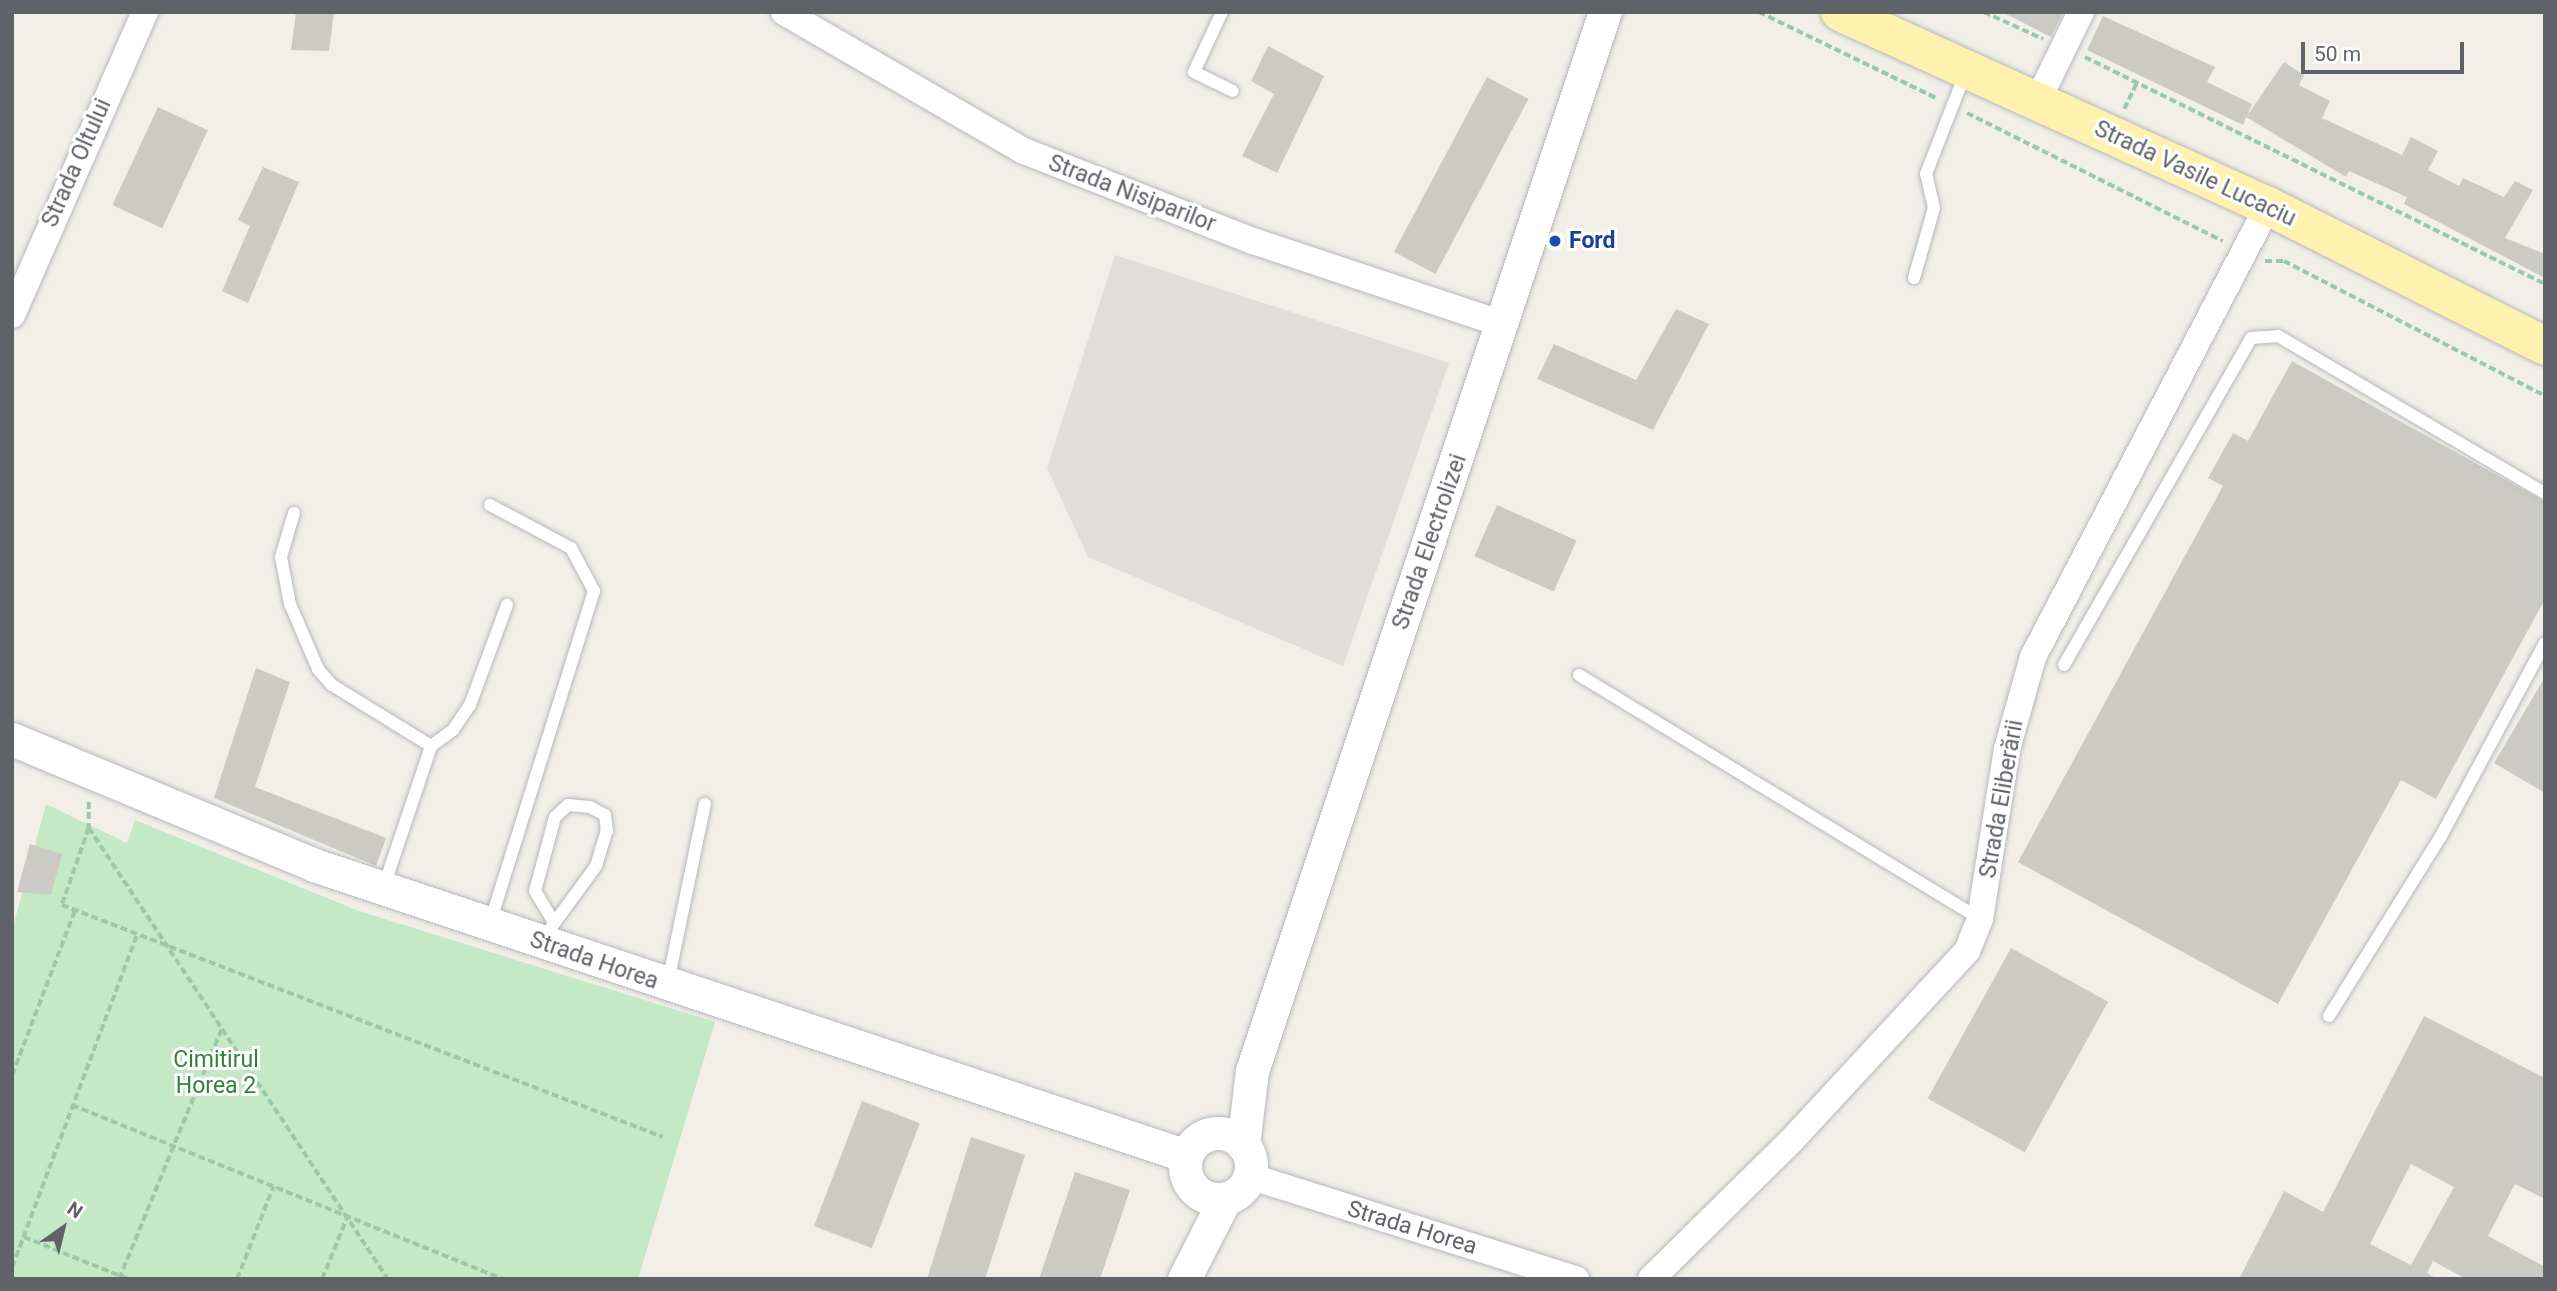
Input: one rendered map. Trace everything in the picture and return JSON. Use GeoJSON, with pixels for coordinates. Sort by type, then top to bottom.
{"type":"FeatureCollection","features":[{"type":"Feature","properties":{"kind":"main road","name":"Strada Vasile Lucaciu"},"geometry":{"type":"LineString","coordinates":[[1840,12],[2268,206],[2545,346]]}},
{"type":"Feature","properties":{"kind":"street","name":"Strada Oltului"},"geometry":{"type":"LineString","coordinates":[[12,315],[145,12]]}},
{"type":"Feature","properties":{"kind":"street","name":"Strada Nisiparilor"},"geometry":{"type":"LineString","coordinates":[[785,12],[1024,151],[1253,241],[1503,324]]}},
{"type":"Feature","properties":{"kind":"street","name":"Strada Electrolizei"},"geometry":{"type":"LineString","coordinates":[[1235,1152],[1252,1071],[1605,12]]}},
{"type":"Feature","properties":{"kind":"street"},"geometry":{"type":"LineString","coordinates":[[2038,100],[2081,12]]}},
{"type":"Feature","properties":{"kind":"street","name":"Strada Eliberării"},"geometry":{"type":"LineString","coordinates":[[1651,1279],[1967,951],[1980,919],[2007,750],[2033,657],[2268,206]]}},
{"type":"Feature","properties":{"kind":"street","name":"Strada Horea"},"geometry":{"type":"LineString","coordinates":[[12,739],[383,889],[489,925],[547,933],[667,986],[1186,1156]]}},
{"type":"Feature","properties":{"kind":"street"},"geometry":{"type":"LineString","coordinates":[[1189,1266],[1209,1194],[1235,1152],[1197,1141],[1186,1156],[1209,1194]]}},
{"type":"Feature","properties":{"kind":"street","name":"Strada Horea"},"geometry":{"type":"LineString","coordinates":[[1235,1152],[1576,1279]]}},
{"type":"Feature","properties":{"kind":"lane"},"geometry":{"type":"LineString","coordinates":[[1222,12],[1194,72],[1233,91]]}},
{"type":"Feature","properties":{"kind":"lane"},"geometry":{"type":"LineString","coordinates":[[1914,278],[1934,208],[1926,174],[1966,68]]}},
{"type":"Feature","properties":{"kind":"lane"},"geometry":{"type":"LineString","coordinates":[[2064,665],[2251,338],[2278,336],[2545,493]]}},
{"type":"Feature","properties":{"kind":"lane"},"geometry":{"type":"LineString","coordinates":[[489,925],[594,591],[572,548],[490,505]]}},
{"type":"Feature","properties":{"kind":"lane"},"geometry":{"type":"LineString","coordinates":[[294,513],[281,557],[290,604],[318,669],[332,685],[430,746]]}},
{"type":"Feature","properties":{"kind":"lane"},"geometry":{"type":"LineString","coordinates":[[383,889],[430,746],[453,730],[470,705],[507,605]]}},
{"type":"Feature","properties":{"kind":"lane"},"geometry":{"type":"LineString","coordinates":[[2329,1016],[2441,836],[2545,643]]}},
{"type":"Feature","properties":{"kind":"lane"},"geometry":{"type":"LineString","coordinates":[[1579,675],[1980,919]]}},
{"type":"Feature","properties":{"kind":"lane"},"geometry":{"type":"LineString","coordinates":[[667,986],[705,804]]}},
{"type":"Feature","properties":{"kind":"lane"},"geometry":{"type":"LineString","coordinates":[[568,805],[590,807],[605,815],[607,831],[596,866],[547,933],[535,891],[555,817],[568,805]]}},
{"type":"Feature","properties":{"kind":"path"},"geometry":{"type":"LineString","coordinates":[[1759,12],[2244,252],[2284,261],[2545,396]]}},
{"type":"Feature","properties":{"kind":"path"},"geometry":{"type":"LineString","coordinates":[[1984,12],[2138,81],[2545,284]]}},
{"type":"Feature","properties":{"kind":"path"},"geometry":{"type":"LineString","coordinates":[[2122,114],[2138,81]]}},
{"type":"Feature","properties":{"kind":"path"},"geometry":{"type":"LineString","coordinates":[[77,767],[92,810],[89,828],[62,905],[663,1137]]}},
{"type":"Feature","properties":{"kind":"path"},"geometry":{"type":"LineString","coordinates":[[89,828],[388,1279]]}},
{"type":"Feature","properties":{"kind":"path"},"geometry":{"type":"LineString","coordinates":[[12,1075],[75,910]]}},
{"type":"Feature","properties":{"kind":"path"},"geometry":{"type":"LineString","coordinates":[[12,1267],[137,934]]}},
{"type":"Feature","properties":{"kind":"path"},"geometry":{"type":"LineString","coordinates":[[120,1277],[222,1028]]}},
{"type":"Feature","properties":{"kind":"path"},"geometry":{"type":"LineString","coordinates":[[72,1105],[503,1279]]}},
{"type":"Feature","properties":{"kind":"path"},"geometry":{"type":"LineString","coordinates":[[237,1279],[274,1187]]}},
{"type":"Feature","properties":{"kind":"path"},"geometry":{"type":"LineString","coordinates":[[322,1279],[347,1217]]}},
{"type":"Feature","properties":{"kind":"path"},"geometry":{"type":"LineString","coordinates":[[24,1237],[128,1279]]}},
{"type":"Feature","properties":{"kind":"shaded area"},"geometry":{"type":"Polygon","coordinates":[[[1115,255],[1449,363],[1343,666],[1088,557],[1047,468],[1115,255]]]}},
{"type":"Feature","properties":{"kind":"green space","name":"Cimitirul Horea 2"},"geometry":{"type":"Polygon","coordinates":[[[46,804],[127,843],[135,820],[359,911],[715,1022],[638,1279],[12,1279],[12,931],[46,804]]]}},
{"type":"Feature","properties":{"kind":"building"},"geometry":{"type":"Polygon","coordinates":[[[296,12],[334,12],[329,51],[291,50],[296,12]]]}},
{"type":"Feature","properties":{"kind":"building"},"geometry":{"type":"Polygon","coordinates":[[[2002,12],[2063,12],[2051,37],[2002,12]]]}},
{"type":"Feature","properties":{"kind":"building"},"geometry":{"type":"Polygon","coordinates":[[[2103,16],[2215,67],[2207,82],[2252,104],[2247,116],[2284,62],[2304,75],[2299,85],[2330,101],[2322,118],[2402,155],[2411,137],[2438,151],[2428,170],[2459,186],[2463,178],[2504,197],[2515,181],[2533,190],[2505,238],[2545,254],[2545,278],[2404,204],[2407,197],[2349,171],[2346,177],[2246,117],[2243,125],[2087,50],[2103,16]]]}},
{"type":"Feature","properties":{"kind":"building"},"geometry":{"type":"Polygon","coordinates":[[[1268,46],[1324,76],[1277,173],[1242,156],[1274,94],[1251,81],[1268,46]]]}},
{"type":"Feature","properties":{"kind":"building"},"geometry":{"type":"Polygon","coordinates":[[[1487,77],[1528,99],[1436,274],[1394,252],[1487,77]]]}},
{"type":"Feature","properties":{"kind":"building"},"geometry":{"type":"Polygon","coordinates":[[[158,107],[208,130],[162,228],[112,205],[158,107]]]}},
{"type":"Feature","properties":{"kind":"building"},"geometry":{"type":"Polygon","coordinates":[[[263,167],[299,182],[248,303],[222,291],[250,226],[238,220],[263,167]]]}},
{"type":"Feature","properties":{"kind":"building"},"geometry":{"type":"Polygon","coordinates":[[[1676,309],[1709,324],[1653,430],[1537,379],[1554,344],[1636,380],[1676,309]]]}},
{"type":"Feature","properties":{"kind":"building"},"geometry":{"type":"Polygon","coordinates":[[[2292,361],[2545,502],[2545,599],[2436,799],[2401,780],[2278,1004],[2018,862],[2223,486],[2208,478],[2233,433],[2248,441],[2292,361]]]}},
{"type":"Feature","properties":{"kind":"building"},"geometry":{"type":"Polygon","coordinates":[[[1497,505],[1576,540],[1554,592],[1474,556],[1497,505]]]}},
{"type":"Feature","properties":{"kind":"building"},"geometry":{"type":"Polygon","coordinates":[[[256,668],[290,682],[255,787],[386,838],[376,866],[214,798],[256,668]]]}},
{"type":"Feature","properties":{"kind":"building"},"geometry":{"type":"Polygon","coordinates":[[[2545,677],[2545,793],[2494,763],[2545,677]]]}},
{"type":"Feature","properties":{"kind":"building"},"geometry":{"type":"Polygon","coordinates":[[[30,844],[62,854],[51,895],[17,892],[30,844]]]}},
{"type":"Feature","properties":{"kind":"building"},"geometry":{"type":"Polygon","coordinates":[[[2011,948],[2108,1002],[2025,1152],[1928,1098],[2011,948]]]}},
{"type":"Feature","properties":{"kind":"building"},"geometry":{"type":"Polygon","coordinates":[[[2424,1016],[2545,1078],[2545,1199],[2515,1184],[2488,1236],[2545,1267],[2545,1279],[2466,1279],[2433,1261],[2427,1273],[2437,1279],[2239,1279],[2284,1191],[2323,1212],[2424,1016]],[[2411,1164],[2370,1244],[2411,1265],[2454,1187],[2411,1164]]]}},
{"type":"Feature","properties":{"kind":"building"},"geometry":{"type":"Polygon","coordinates":[[[862,1101],[920,1123],[872,1248],[814,1226],[862,1101]]]}},
{"type":"Feature","properties":{"kind":"building"},"geometry":{"type":"Polygon","coordinates":[[[971,1137],[1025,1155],[985,1279],[927,1279],[971,1137]]]}},
{"type":"Feature","properties":{"kind":"building"},"geometry":{"type":"Polygon","coordinates":[[[1075,1172],[1130,1190],[1100,1279],[1039,1279],[1075,1172]]]}},
{"type":"Feature","properties":{"kind":"place","name":"Ford"},"geometry":{"type":"Point","coordinates":[1555,241]}}]}
